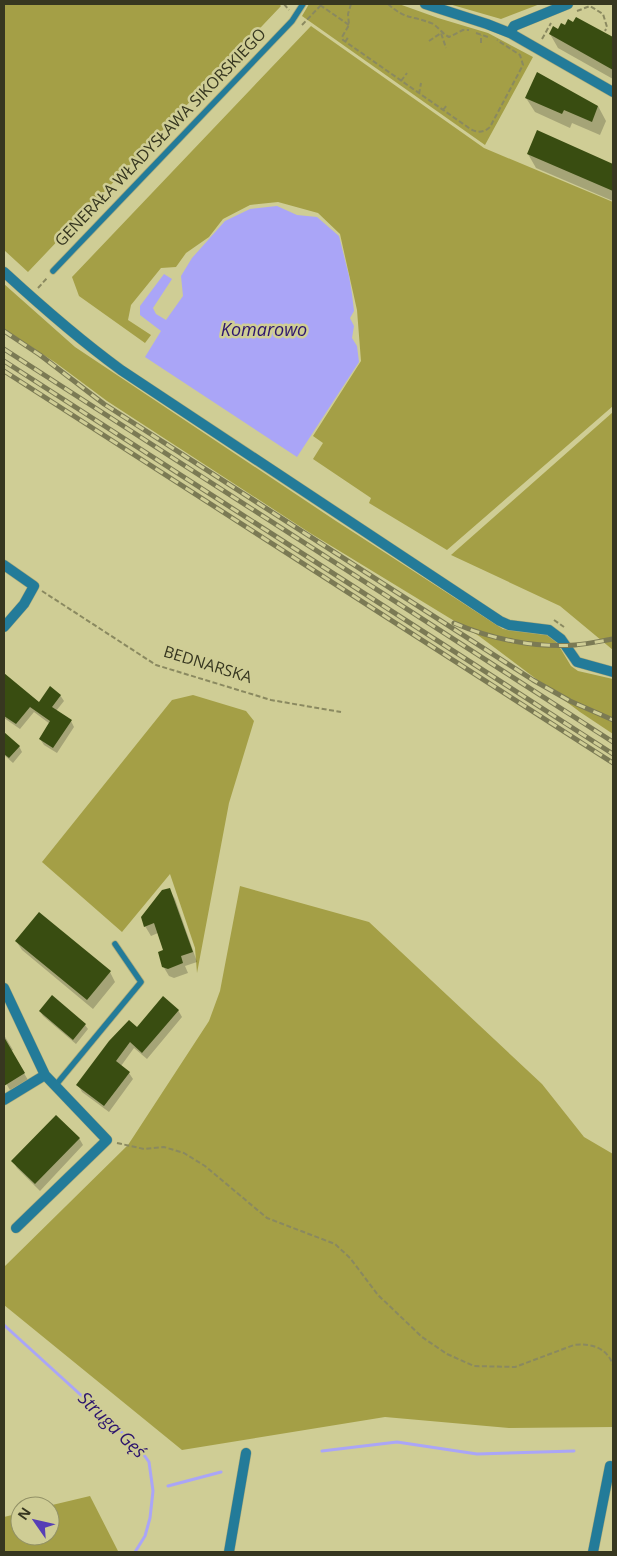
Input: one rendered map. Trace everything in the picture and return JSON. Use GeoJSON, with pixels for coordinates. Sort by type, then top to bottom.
{"type":"FeatureCollection","features":[{"type":"Feature","properties":{"kind":"street"},"geometry":{"type":"LineString","coordinates":[[425,4],[510,33],[613,92]]}},
{"type":"Feature","properties":{"kind":"street"},"geometry":{"type":"LineString","coordinates":[[510,33],[514,26],[570,8]]}},
{"type":"Feature","properties":{"kind":"street"},"geometry":{"type":"LineString","coordinates":[[4,272],[103,357],[500,621],[509,625],[549,630],[561,639],[578,662],[613,672]]}},
{"type":"Feature","properties":{"kind":"street"},"geometry":{"type":"LineString","coordinates":[[4,565],[34,586],[24,604],[4,628]]}},
{"type":"Feature","properties":{"kind":"street"},"geometry":{"type":"LineString","coordinates":[[4,988],[7,1006],[45,1074],[107,1140],[16,1228]]}},
{"type":"Feature","properties":{"kind":"street"},"geometry":{"type":"LineString","coordinates":[[4,1100],[45,1074]]}},
{"type":"Feature","properties":{"kind":"street"},"geometry":{"type":"LineString","coordinates":[[229,1552],[246,1453]]}},
{"type":"Feature","properties":{"kind":"street"},"geometry":{"type":"LineString","coordinates":[[593,1552],[610,1466]]}},
{"type":"Feature","properties":{"kind":"lane","name":"GENERAŁA WŁADYSŁAWA SIKORSKIEGO"},"geometry":{"type":"LineString","coordinates":[[53,271],[292,21],[303,4]]}},
{"type":"Feature","properties":{"kind":"lane"},"geometry":{"type":"LineString","coordinates":[[55,1086],[141,982],[115,944]]}},
{"type":"Feature","properties":{"kind":"path"},"geometry":{"type":"LineString","coordinates":[[352,4],[348,14],[349,24],[342,37],[346,42],[472,130],[481,132],[487,130],[521,70],[523,61],[520,55],[501,42],[481,35],[466,30],[451,37],[441,33]]}},
{"type":"Feature","properties":{"kind":"path"},"geometry":{"type":"LineString","coordinates":[[388,4],[402,16],[434,24],[441,33],[446,48]]}},
{"type":"Feature","properties":{"kind":"path"},"geometry":{"type":"LineString","coordinates":[[302,25],[321,5],[349,24]]}},
{"type":"Feature","properties":{"kind":"path"},"geometry":{"type":"LineString","coordinates":[[570,8],[590,6],[603,14],[607,27],[605,31]]}},
{"type":"Feature","properties":{"kind":"path"},"geometry":{"type":"LineString","coordinates":[[536,48],[553,20]]}},
{"type":"Feature","properties":{"kind":"path"},"geometry":{"type":"LineString","coordinates":[[429,40],[441,33]]}},
{"type":"Feature","properties":{"kind":"path"},"geometry":{"type":"LineString","coordinates":[[481,35],[481,43]]}},
{"type":"Feature","properties":{"kind":"path"},"geometry":{"type":"LineString","coordinates":[[346,42],[349,36]]}},
{"type":"Feature","properties":{"kind":"path"},"geometry":{"type":"LineString","coordinates":[[401,82],[407,73]]}},
{"type":"Feature","properties":{"kind":"path"},"geometry":{"type":"LineString","coordinates":[[419,94],[421,83]]}},
{"type":"Feature","properties":{"kind":"path"},"geometry":{"type":"LineString","coordinates":[[443,110],[447,105]]}},
{"type":"Feature","properties":{"kind":"path","name":"GENERAŁA WŁADYSŁAWA SIKORSKIEGO"},"geometry":{"type":"LineString","coordinates":[[36,290],[53,271]]}},
{"type":"Feature","properties":{"kind":"path","name":"BEDNARSKA"},"geometry":{"type":"LineString","coordinates":[[34,586],[156,665],[271,700],[341,712]]}},
{"type":"Feature","properties":{"kind":"path"},"geometry":{"type":"LineString","coordinates":[[107,1140],[144,1149],[164,1147],[184,1153],[205,1166],[268,1218],[335,1244],[350,1258],[378,1295],[422,1337],[447,1354],[474,1366],[515,1367],[574,1345],[583,1344],[599,1348],[610,1357],[613,1366]]}},
{"type":"Feature","properties":{"kind":"path"},"geometry":{"type":"LineString","coordinates":[[613,1389],[613,1432]]}},
{"type":"Feature","properties":{"kind":"shaded area"},"geometry":{"type":"Polygon","coordinates":[[[4,4],[279,4],[281,6],[28,272],[4,250],[4,4]]]}},
{"type":"Feature","properties":{"kind":"shaded area"},"geometry":{"type":"Polygon","coordinates":[[[309,4],[399,4],[488,33],[533,57],[485,145],[302,16],[309,4]]]}},
{"type":"Feature","properties":{"kind":"shaded area"},"geometry":{"type":"Polygon","coordinates":[[[449,4],[540,4],[501,19],[449,4]]]}},
{"type":"Feature","properties":{"kind":"shaded area"},"geometry":{"type":"Polygon","coordinates":[[[311,26],[484,148],[613,202],[613,406],[447,550],[369,503],[371,498],[313,459],[323,443],[313,436],[361,361],[357,310],[340,234],[318,213],[278,202],[250,205],[223,219],[209,237],[186,253],[176,267],[161,268],[131,305],[128,320],[151,335],[145,343],[79,296],[72,277],[311,26]]]}},
{"type":"Feature","properties":{"kind":"shaded area"},"geometry":{"type":"Polygon","coordinates":[[[4,284],[75,347],[336,521],[503,629],[547,635],[556,641],[571,666],[578,671],[613,679],[613,734],[580,712],[479,636],[310,533],[107,401],[56,363],[4,329],[4,284]]]}},
{"type":"Feature","properties":{"kind":"shaded area"},"geometry":{"type":"Polygon","coordinates":[[[613,412],[613,650],[560,606],[451,555],[613,412]]]}},
{"type":"Feature","properties":{"kind":"shaded area"},"geometry":{"type":"Polygon","coordinates":[[[193,695],[246,711],[254,721],[229,803],[197,973],[195,948],[170,874],[122,932],[42,862],[172,700],[193,695]]]}},
{"type":"Feature","properties":{"kind":"shaded area"},"geometry":{"type":"Polygon","coordinates":[[[240,886],[369,922],[542,1084],[584,1137],[613,1154],[613,1427],[509,1428],[385,1417],[182,1450],[4,1305],[4,1267],[128,1145],[209,1021],[220,991],[240,886]]]}},
{"type":"Feature","properties":{"kind":"shaded area"},"geometry":{"type":"Polygon","coordinates":[[[90,1496],[118,1551],[4,1552],[4,1517],[10,1516],[10,1546],[60,1546],[60,1503],[90,1496]]]}},
{"type":"Feature","properties":{"kind":"water","name":"Komarowo"},"geometry":{"type":"Polygon","coordinates":[[[277,206],[297,215],[317,217],[339,236],[352,294],[354,311],[350,318],[354,326],[352,338],[357,346],[359,362],[297,457],[145,357],[161,331],[140,315],[140,306],[164,274],[172,279],[153,308],[156,314],[166,320],[183,296],[181,276],[192,258],[225,221],[250,209],[277,206]]]}},
{"type":"Feature","properties":{"kind":"building"},"geometry":{"type":"Polygon","coordinates":[[[576,17],[613,37],[613,70],[549,34],[553,26],[558,29],[561,23],[565,25],[568,19],[573,22],[576,17]]]}},
{"type":"Feature","properties":{"kind":"building"},"geometry":{"type":"Polygon","coordinates":[[[537,72],[598,106],[592,122],[564,110],[562,114],[525,98],[537,72]]]}},
{"type":"Feature","properties":{"kind":"building"},"geometry":{"type":"Polygon","coordinates":[[[537,130],[613,164],[613,191],[527,154],[537,130]]]}},
{"type":"Feature","properties":{"kind":"building"},"geometry":{"type":"Polygon","coordinates":[[[4,673],[39,702],[50,686],[61,695],[52,707],[72,720],[53,748],[39,739],[50,721],[30,707],[16,724],[4,716],[4,673]]]}},
{"type":"Feature","properties":{"kind":"building"},"geometry":{"type":"Polygon","coordinates":[[[4,732],[20,746],[9,758],[4,754],[4,732]]]}},
{"type":"Feature","properties":{"kind":"building"},"geometry":{"type":"Polygon","coordinates":[[[170,888],[193,952],[181,956],[183,963],[168,969],[162,967],[158,952],[163,950],[154,923],[144,927],[141,917],[162,890],[170,888]]]}},
{"type":"Feature","properties":{"kind":"building"},"geometry":{"type":"Polygon","coordinates":[[[39,912],[111,971],[87,1000],[15,941],[39,912]]]}},
{"type":"Feature","properties":{"kind":"building"},"geometry":{"type":"Polygon","coordinates":[[[52,995],[86,1024],[73,1040],[39,1011],[52,995]]]}},
{"type":"Feature","properties":{"kind":"building"},"geometry":{"type":"Polygon","coordinates":[[[163,996],[179,1010],[142,1053],[130,1042],[116,1061],[130,1072],[104,1106],[76,1085],[109,1041],[129,1020],[137,1027],[163,996]]]}},
{"type":"Feature","properties":{"kind":"building"},"geometry":{"type":"Polygon","coordinates":[[[4,1037],[25,1073],[4,1086],[4,1037]]]}},
{"type":"Feature","properties":{"kind":"building"},"geometry":{"type":"Polygon","coordinates":[[[56,1115],[80,1138],[35,1184],[11,1161],[56,1115]]]}},
{"type":"Feature","properties":{"kind":"waterway","name":"Struga Gęś"},"geometry":{"type":"LineString","coordinates":[[4,1325],[139,1448],[149,1462],[153,1491],[150,1518],[145,1536],[135,1552]]}},
{"type":"Feature","properties":{"kind":"waterway"},"geometry":{"type":"LineString","coordinates":[[322,1451],[397,1442],[477,1454],[574,1451]]}},
{"type":"Feature","properties":{"kind":"waterway"},"geometry":{"type":"LineString","coordinates":[[168,1486],[221,1472]]}},
{"type":"Feature","properties":{"kind":"railway"},"geometry":{"type":"LineString","coordinates":[[4,331],[40,355],[104,404],[533,680],[570,701],[613,720]]}},
{"type":"Feature","properties":{"kind":"railway"},"geometry":{"type":"LineString","coordinates":[[4,349],[613,742]]}},
{"type":"Feature","properties":{"kind":"railway"},"geometry":{"type":"LineString","coordinates":[[4,361],[613,754]]}},
{"type":"Feature","properties":{"kind":"railway"},"geometry":{"type":"LineString","coordinates":[[4,371],[613,763]]}},
{"type":"Feature","properties":{"kind":"railway"},"geometry":{"type":"LineString","coordinates":[[454,623],[483,634],[529,644],[560,646],[613,639]]}}]}
